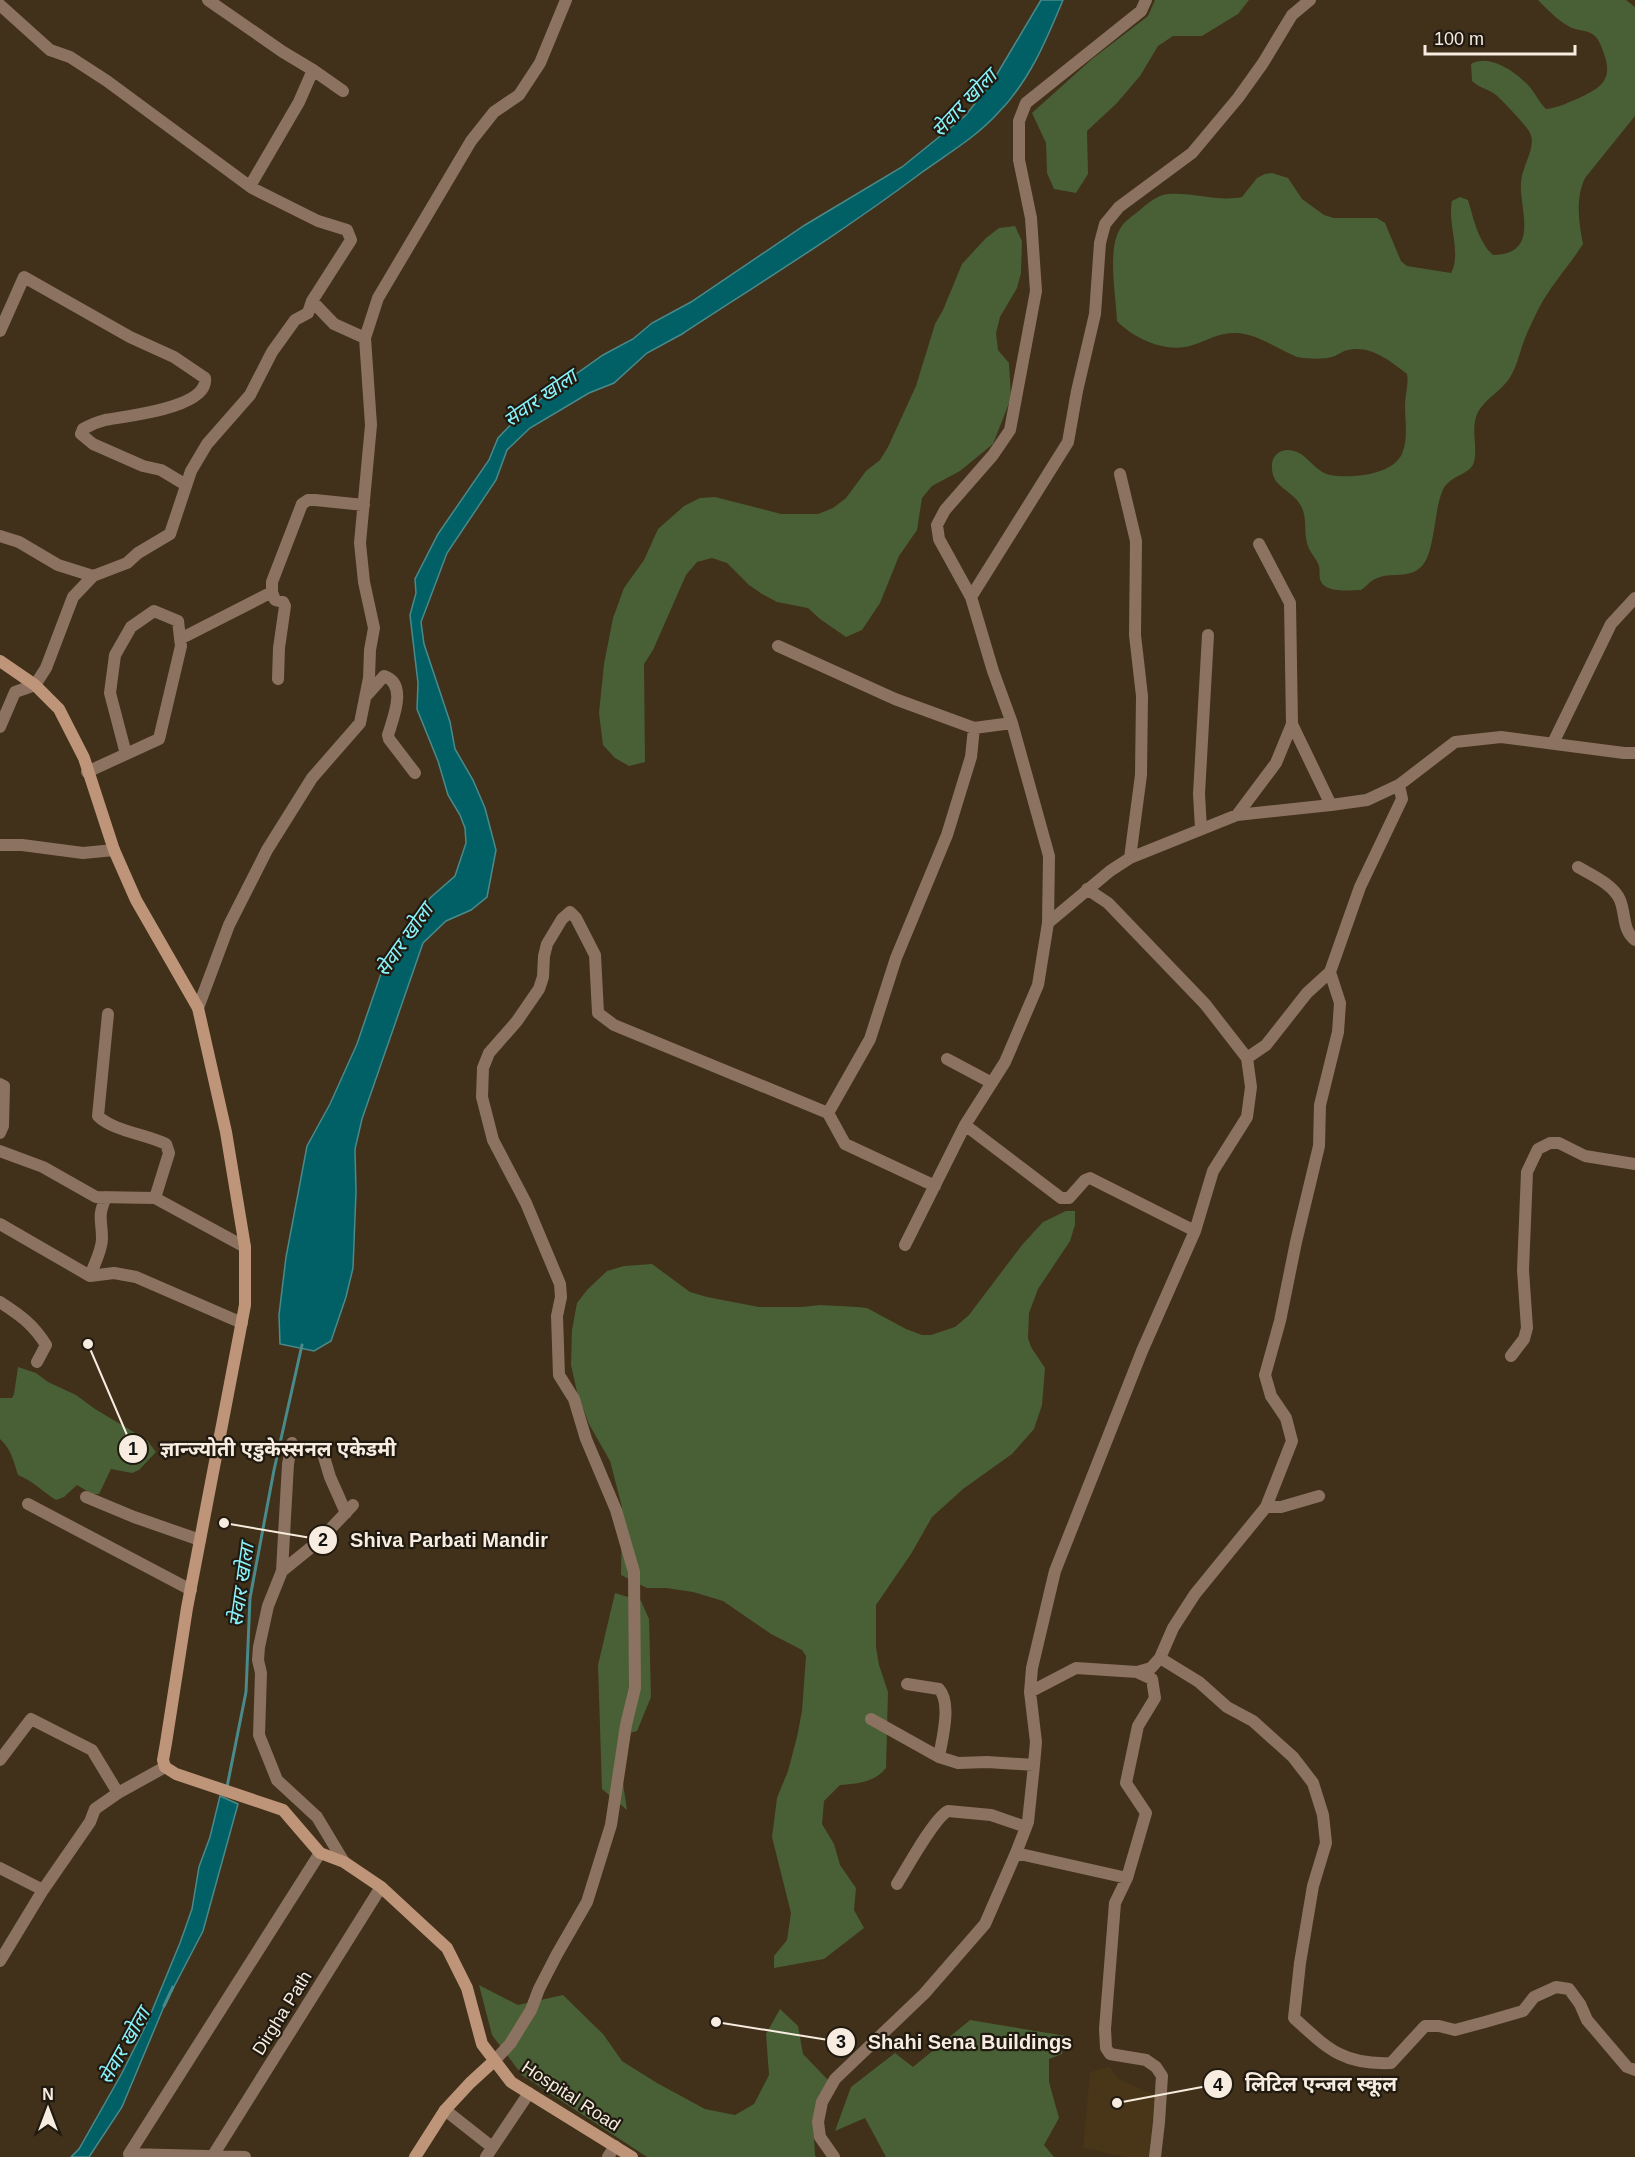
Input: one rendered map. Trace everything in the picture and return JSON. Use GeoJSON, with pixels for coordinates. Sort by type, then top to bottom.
{"type":"FeatureCollection","features":[{"type":"Feature","properties":{"kind":"street"},"geometry":{"type":"LineString","coordinates":[[208,0],[343,91]]}},
{"type":"Feature","properties":{"kind":"street"},"geometry":{"type":"LineString","coordinates":[[198,1008],[229,925],[267,850],[312,778],[360,723],[366,696],[374,628],[364,582],[361,553],[371,425],[365,338],[378,298],[471,141],[494,112],[519,94],[540,63],[566,0]]}},
{"type":"Feature","properties":{"kind":"street"},"geometry":{"type":"LineString","coordinates":[[905,1245],[965,1125],[1005,1062],[1038,985],[1048,923],[1048,856],[1011,723],[971,597],[939,539],[938,525],[945,510],[993,455],[1011,430],[1036,291],[1031,218],[1019,160],[1019,121],[1026,103],[1141,11],[1146,0]]}},
{"type":"Feature","properties":{"kind":"street"},"geometry":{"type":"LineString","coordinates":[[971,597],[1068,442],[1095,314],[1100,243],[1105,224],[1119,207],[1192,153],[1245,89],[1292,15],[1310,0]]}},
{"type":"Feature","properties":{"kind":"street"},"geometry":{"type":"LineString","coordinates":[[0,5],[50,50],[70,57],[107,81],[250,186],[318,221],[347,230],[351,240],[312,301],[308,313],[295,320],[272,352],[250,395],[207,444],[191,471],[170,534],[148,546],[127,562],[93,576],[73,597],[46,668],[35,685],[15,692],[0,727]]}},
{"type":"Feature","properties":{"kind":"street"},"geometry":{"type":"LineString","coordinates":[[250,186],[314,70]]}},
{"type":"Feature","properties":{"kind":"street"},"geometry":{"type":"LineString","coordinates":[[0,332],[24,277],[130,337],[174,357],[205,378],[206,384],[202,390],[188,400],[140,415],[97,422],[83,429],[81,434],[93,444],[161,470],[186,485]]}},
{"type":"Feature","properties":{"kind":"street"},"geometry":{"type":"LineString","coordinates":[[312,301],[334,324],[365,338]]}},
{"type":"Feature","properties":{"kind":"street"},"geometry":{"type":"LineString","coordinates":[[1120,474],[1136,541],[1135,635],[1142,696],[1141,775],[1130,858]]}},
{"type":"Feature","properties":{"kind":"street"},"geometry":{"type":"LineString","coordinates":[[278,679],[280,639],[285,606],[282,602],[275,600],[272,582],[302,504],[308,500],[315,500],[364,505]]}},
{"type":"Feature","properties":{"kind":"street"},"geometry":{"type":"LineString","coordinates":[[0,536],[19,542],[58,565],[93,576]]}},
{"type":"Feature","properties":{"kind":"street"},"geometry":{"type":"LineString","coordinates":[[1236,815],[1276,763],[1292,724],[1290,603],[1259,544]]}},
{"type":"Feature","properties":{"kind":"street"},"geometry":{"type":"LineString","coordinates":[[180,639],[272,592]]}},
{"type":"Feature","properties":{"kind":"street"},"geometry":{"type":"LineString","coordinates":[[1553,744],[1611,624],[1635,598]]}},
{"type":"Feature","properties":{"kind":"street"},"geometry":{"type":"LineString","coordinates":[[87,772],[159,739],[181,646],[178,621],[154,611],[131,627],[116,655],[110,693],[126,754]]}},
{"type":"Feature","properties":{"kind":"street"},"geometry":{"type":"LineString","coordinates":[[1201,829],[1199,794],[1208,635]]}},
{"type":"Feature","properties":{"kind":"street"},"geometry":{"type":"LineString","coordinates":[[778,646],[895,699],[975,728],[1011,723]]}},
{"type":"Feature","properties":{"kind":"street"},"geometry":{"type":"LineString","coordinates":[[0,661],[35,685],[58,709],[84,758],[114,850],[136,900],[198,1008],[226,1132],[245,1247],[246,1305],[200,1540],[163,1760],[165,1767],[176,1774],[283,1810],[320,1853],[129,2154],[244,2157]]}},
{"type":"Feature","properties":{"kind":"street"},"geometry":{"type":"LineString","coordinates":[[366,696],[381,677],[391,679],[398,694],[389,739],[415,773]]}},
{"type":"Feature","properties":{"kind":"street"},"geometry":{"type":"LineString","coordinates":[[1292,724],[1331,806]]}},
{"type":"Feature","properties":{"kind":"street"},"geometry":{"type":"LineString","coordinates":[[828,1113],[870,1039],[896,958],[947,835],[971,757],[975,728]]}},
{"type":"Feature","properties":{"kind":"street"},"geometry":{"type":"LineString","coordinates":[[1048,923],[1087,889],[1130,858],[1236,815],[1331,806],[1367,800],[1399,785],[1455,742],[1501,737],[1635,753]]}},
{"type":"Feature","properties":{"kind":"street"},"geometry":{"type":"LineString","coordinates":[[1247,1058],[1266,1045],[1306,993],[1330,972],[1360,887],[1402,799],[1399,785]]}},
{"type":"Feature","properties":{"kind":"street"},"geometry":{"type":"LineString","coordinates":[[0,845],[22,845],[82,852],[114,850]]}},
{"type":"Feature","properties":{"kind":"street"},"geometry":{"type":"LineString","coordinates":[[1578,867],[1613,890],[1620,900],[1623,922],[1629,936],[1635,940]]}},
{"type":"Feature","properties":{"kind":"street"},"geometry":{"type":"LineString","coordinates":[[834,2157],[820,2137],[818,2122],[822,2102],[835,2079],[924,1994],[985,1924],[1016,1853],[1026,1827],[1036,1742],[1030,1692],[1032,1668],[1055,1571],[1142,1351],[1196,1231],[1213,1171],[1247,1117],[1251,1087],[1247,1058],[1205,1004],[1108,903],[1087,889]]}},
{"type":"Feature","properties":{"kind":"street"},"geometry":{"type":"LineString","coordinates":[[415,2157],[445,2110],[510,2044],[531,2010],[557,1954],[587,1902],[611,1825],[634,1688],[634,1572],[616,1510],[586,1439],[574,1399],[559,1375],[557,1316],[561,1297],[560,1284],[526,1203],[493,1140],[482,1097],[483,1068],[489,1053],[517,1022],[539,989],[543,977],[547,944],[562,919],[570,912],[576,918],[595,955],[598,1013],[614,1025],[828,1113],[845,1143],[935,1186]]}},
{"type":"Feature","properties":{"kind":"street"},"geometry":{"type":"LineString","coordinates":[[1030,1692],[1076,1668],[1137,1672],[1151,1668],[1160,1658],[1173,1628],[1195,1594],[1266,1507],[1292,1441],[1286,1418],[1271,1396],[1265,1375],[1280,1321],[1319,1146],[1320,1105],[1338,1032],[1340,1003],[1330,972]]}},
{"type":"Feature","properties":{"kind":"street"},"geometry":{"type":"LineString","coordinates":[[108,1014],[98,1116],[105,1122],[166,1144],[169,1153],[155,1198]]}},
{"type":"Feature","properties":{"kind":"street"},"geometry":{"type":"LineString","coordinates":[[947,1059],[992,1083]]}},
{"type":"Feature","properties":{"kind":"street"},"geometry":{"type":"LineString","coordinates":[[0,1084],[4,1086],[3,1126],[0,1133]]}},
{"type":"Feature","properties":{"kind":"street"},"geometry":{"type":"LineString","coordinates":[[965,1125],[1061,1198],[1069,1198],[1085,1180],[1090,1178],[1196,1231]]}},
{"type":"Feature","properties":{"kind":"street"},"geometry":{"type":"LineString","coordinates":[[1511,1356],[1524,1339],[1527,1328],[1523,1270],[1527,1172],[1538,1149],[1550,1143],[1559,1143],[1586,1156],[1635,1164]]}},
{"type":"Feature","properties":{"kind":"street"},"geometry":{"type":"LineString","coordinates":[[0,1151],[43,1167],[96,1197],[155,1198],[245,1247]]}},
{"type":"Feature","properties":{"kind":"street"},"geometry":{"type":"LineString","coordinates":[[90,1276],[102,1240],[100,1211],[106,1197]]}},
{"type":"Feature","properties":{"kind":"street"},"geometry":{"type":"LineString","coordinates":[[0,1224],[90,1276],[114,1273],[136,1277],[242,1323]]}},
{"type":"Feature","properties":{"kind":"street"},"geometry":{"type":"LineString","coordinates":[[0,1302],[20,1314],[36,1329],[46,1345],[37,1362]]}},
{"type":"Feature","properties":{"kind":"street"},"geometry":{"type":"LineString","coordinates":[[292,1443],[288,1464],[282,1571],[268,1606],[259,1647],[258,1660],[261,1673],[258,1735],[277,1780],[317,1817],[344,1862]]}},
{"type":"Feature","properties":{"kind":"street"},"geometry":{"type":"LineString","coordinates":[[282,1571],[319,1541],[349,1509],[330,1478],[324,1457]]}},
{"type":"Feature","properties":{"kind":"street"},"geometry":{"type":"LineString","coordinates":[[1266,1507],[1281,1508],[1319,1496]]}},
{"type":"Feature","properties":{"kind":"street"},"geometry":{"type":"LineString","coordinates":[[86,1497],[200,1540]]}},
{"type":"Feature","properties":{"kind":"street"},"geometry":{"type":"LineString","coordinates":[[28,1504],[191,1590]]}},
{"type":"Feature","properties":{"kind":"street"},"geometry":{"type":"LineString","coordinates":[[1160,1658],[1199,1682],[1227,1707],[1252,1721],[1293,1757],[1313,1783],[1323,1815],[1326,1843],[1313,1887],[1300,1963],[1294,2018],[1324,2046],[1347,2059],[1370,2064],[1391,2063],[1425,2026],[1439,2026],[1455,2030],[1523,2011],[1534,1997],[1556,1987],[1569,1989],[1580,2004],[1587,2020],[1627,2067],[1635,2070]]}},
{"type":"Feature","properties":{"kind":"street"},"geometry":{"type":"LineString","coordinates":[[1137,1672],[1152,1679],[1155,1698],[1138,1726],[1126,1783],[1146,1813],[1127,1878],[1115,1903],[1105,2029],[1106,2048],[1110,2054],[1146,2060],[1156,2067],[1162,2076],[1155,2157]]}},
{"type":"Feature","properties":{"kind":"street"},"geometry":{"type":"LineString","coordinates":[[907,1684],[939,1689],[942,1693],[945,1702],[939,1757]]}},
{"type":"Feature","properties":{"kind":"street"},"geometry":{"type":"LineString","coordinates":[[0,1760],[31,1719],[92,1750],[118,1793]]}},
{"type":"Feature","properties":{"kind":"street"},"geometry":{"type":"LineString","coordinates":[[871,1719],[939,1757],[958,1763],[1034,1765]]}},
{"type":"Feature","properties":{"kind":"street"},"geometry":{"type":"LineString","coordinates":[[0,1961],[43,1890],[90,1822],[95,1809],[118,1793],[165,1767]]}},
{"type":"Feature","properties":{"kind":"street"},"geometry":{"type":"LineString","coordinates":[[897,1884],[935,1825],[948,1811],[991,1815],[1026,1827]]}},
{"type":"Feature","properties":{"kind":"street","name":"Hospital Road"},"geometry":{"type":"LineString","coordinates":[[320,1853],[344,1862],[381,1887],[447,1948],[467,1989],[482,2044],[511,2082],[612,2151],[632,2157]]}},
{"type":"Feature","properties":{"kind":"street"},"geometry":{"type":"LineString","coordinates":[[1016,1853],[1127,1878]]}},
{"type":"Feature","properties":{"kind":"street"},"geometry":{"type":"LineString","coordinates":[[0,1868],[43,1890]]}},
{"type":"Feature","properties":{"kind":"street","name":"Dirgha Path"},"geometry":{"type":"LineString","coordinates":[[213,2156],[381,1887]]}},
{"type":"Feature","properties":{"kind":"street"},"geometry":{"type":"LineString","coordinates":[[445,2110],[489,2152],[529,2093]]}},
{"type":"Feature","properties":{"kind":"shaded area"},"geometry":{"type":"Polygon","coordinates":[[[1109,2067],[1119,2079],[1155,2095],[1149,2157],[1125,2157],[1083,2148],[1090,2072],[1109,2067]]]}},
{"type":"Feature","properties":{"kind":"green space"},"geometry":{"type":"Polygon","coordinates":[[[1155,0],[1249,0],[1238,14],[1202,36],[1173,36],[1158,46],[1140,76],[1117,103],[1087,131],[1088,174],[1076,193],[1054,189],[1047,173],[1046,143],[1032,113],[1092,59],[1148,16],[1155,0]]]}},
{"type":"Feature","properties":{"kind":"green space"},"geometry":{"type":"Polygon","coordinates":[[[1538,0],[1626,0],[1635,7],[1635,116],[1585,178],[1579,203],[1583,244],[1539,308],[1509,379],[1478,412],[1475,424],[1474,462],[1472,467],[1449,482],[1442,492],[1426,560],[1422,566],[1411,573],[1381,577],[1373,580],[1361,590],[1332,589],[1322,584],[1319,566],[1309,549],[1303,511],[1293,496],[1275,480],[1273,460],[1280,452],[1294,451],[1325,473],[1339,476],[1372,474],[1392,465],[1399,459],[1405,446],[1407,374],[1380,355],[1365,350],[1348,350],[1331,357],[1311,359],[1297,357],[1245,334],[1220,335],[1193,345],[1173,348],[1142,339],[1117,321],[1113,261],[1116,238],[1127,221],[1149,202],[1160,196],[1177,194],[1224,198],[1242,197],[1257,178],[1272,173],[1288,178],[1302,199],[1324,215],[1334,218],[1377,218],[1385,223],[1401,261],[1407,266],[1451,273],[1455,247],[1451,209],[1452,201],[1460,197],[1468,200],[1477,230],[1493,255],[1508,253],[1517,247],[1522,239],[1524,217],[1521,182],[1532,138],[1524,125],[1499,98],[1472,81],[1471,64],[1478,61],[1494,62],[1510,70],[1529,86],[1546,109],[1554,108],[1592,92],[1602,83],[1607,71],[1607,63],[1596,37],[1589,32],[1565,24],[1538,0]]]}},
{"type":"Feature","properties":{"kind":"green space"},"geometry":{"type":"Polygon","coordinates":[[[1015,226],[1022,241],[1021,273],[1017,288],[1000,317],[996,333],[998,350],[1009,363],[1011,398],[993,444],[960,471],[932,486],[922,498],[917,530],[899,556],[880,603],[862,630],[846,637],[808,608],[777,602],[762,594],[749,585],[727,563],[712,558],[697,562],[686,575],[653,650],[644,664],[645,762],[629,766],[615,758],[603,745],[599,713],[604,664],[613,618],[624,588],[644,560],[658,529],[684,506],[700,498],[715,497],[781,514],[818,514],[833,508],[846,498],[866,471],[880,460],[888,447],[916,386],[935,324],[962,264],[986,238],[999,228],[1015,226]]]}},
{"type":"Feature","properties":{"kind":"green space"},"geometry":{"type":"Polygon","coordinates":[[[1066,1211],[1075,1211],[1075,1225],[1070,1241],[1038,1289],[1029,1313],[1028,1338],[1031,1347],[1045,1368],[1042,1405],[1034,1429],[1012,1454],[963,1489],[932,1517],[911,1554],[876,1605],[876,1647],[888,1692],[886,1768],[871,1779],[840,1785],[824,1801],[822,1824],[834,1844],[840,1865],[856,1888],[854,1910],[864,1928],[824,1959],[774,1968],[774,1956],[787,1940],[791,1913],[772,1837],[777,1798],[788,1771],[802,1711],[806,1656],[802,1650],[771,1634],[723,1601],[693,1592],[647,1588],[621,1575],[622,1507],[610,1461],[589,1424],[577,1392],[571,1365],[572,1330],[577,1303],[607,1271],[624,1266],[652,1264],[690,1292],[707,1297],[759,1307],[820,1305],[867,1308],[906,1329],[922,1335],[931,1335],[955,1327],[969,1315],[1022,1245],[1043,1222],[1066,1211]]]}},
{"type":"Feature","properties":{"kind":"green space"},"geometry":{"type":"Polygon","coordinates":[[[18,1367],[36,1373],[48,1382],[76,1395],[147,1440],[156,1452],[139,1470],[132,1473],[111,1469],[99,1494],[92,1494],[77,1485],[64,1497],[56,1500],[18,1475],[9,1451],[0,1439],[0,1398],[12,1398],[18,1367]]]}},
{"type":"Feature","properties":{"kind":"green space"},"geometry":{"type":"Polygon","coordinates":[[[615,1593],[641,1601],[649,1619],[651,1697],[637,1731],[623,1735],[623,1783],[627,1810],[602,1789],[598,1665],[615,1593]]]}},
{"type":"Feature","properties":{"kind":"green space"},"geometry":{"type":"Polygon","coordinates":[[[479,1985],[518,2005],[563,1995],[603,2034],[622,2061],[705,2109],[735,2115],[754,2104],[769,2075],[766,2034],[780,2009],[798,2026],[803,2054],[828,2080],[813,2118],[816,2157],[647,2157],[522,2075],[492,2035],[479,1985]]]}},
{"type":"Feature","properties":{"kind":"green space"},"geometry":{"type":"Polygon","coordinates":[[[970,2020],[1066,2036],[1062,2054],[1049,2059],[1049,2082],[1059,2118],[1044,2145],[1054,2157],[886,2157],[865,2118],[835,2131],[851,2087],[895,2053],[913,2067],[970,2020]]]}},
{"type":"Feature","properties":{"kind":"water"},"geometry":{"type":"Polygon","coordinates":[[[1041,0],[1063,0],[1043,46],[1027,75],[1008,102],[980,131],[833,235],[682,334],[647,353],[614,383],[589,393],[530,428],[507,450],[496,480],[447,553],[421,622],[424,644],[450,722],[455,749],[473,780],[485,808],[496,850],[487,897],[471,910],[446,921],[423,943],[362,1119],[355,1149],[353,1268],[331,1341],[314,1351],[280,1344],[279,1315],[286,1257],[307,1146],[330,1104],[357,1044],[385,962],[430,898],[455,876],[466,843],[465,828],[448,795],[438,761],[417,709],[418,683],[410,615],[416,593],[415,579],[438,534],[489,460],[498,438],[524,411],[603,355],[633,339],[652,323],[691,302],[805,225],[902,167],[965,116],[993,81],[1041,0]]]}},
{"type":"Feature","properties":{"kind":"water"},"geometry":{"type":"Polygon","coordinates":[[[220,1796],[238,1804],[203,1931],[165,2004],[122,2107],[89,2157],[71,2157],[79,2149],[147,2023],[192,1909],[199,1867],[210,1837],[220,1796]]]}},
{"type":"Feature","properties":{"kind":"waterway","name":"सेवार खोला"},"geometry":{"type":"LineString","coordinates":[[227,1787],[246,1692],[250,1598],[274,1470],[302,1345]]}},
{"type":"Feature","properties":{"kind":"waterway","name":"सेवार खोला"},"geometry":{"type":"LineString","coordinates":[[164,2006],[173,1987]]}},
{"type":"Feature","properties":{"kind":"place","name":"ज्ञान्ज्योती एडुकेस्सनल एकेडमी"},"geometry":{"type":"Point","coordinates":[88,1344]}},
{"type":"Feature","properties":{"kind":"place","name":"Shiva Parbati Mandir"},"geometry":{"type":"Point","coordinates":[224,1523]}},
{"type":"Feature","properties":{"kind":"place","name":"Shahi Sena Buildings"},"geometry":{"type":"Point","coordinates":[716,2022]}},
{"type":"Feature","properties":{"kind":"place","name":"लिटिल एन्जल स्कूल"},"geometry":{"type":"Point","coordinates":[1117,2103]}}]}
